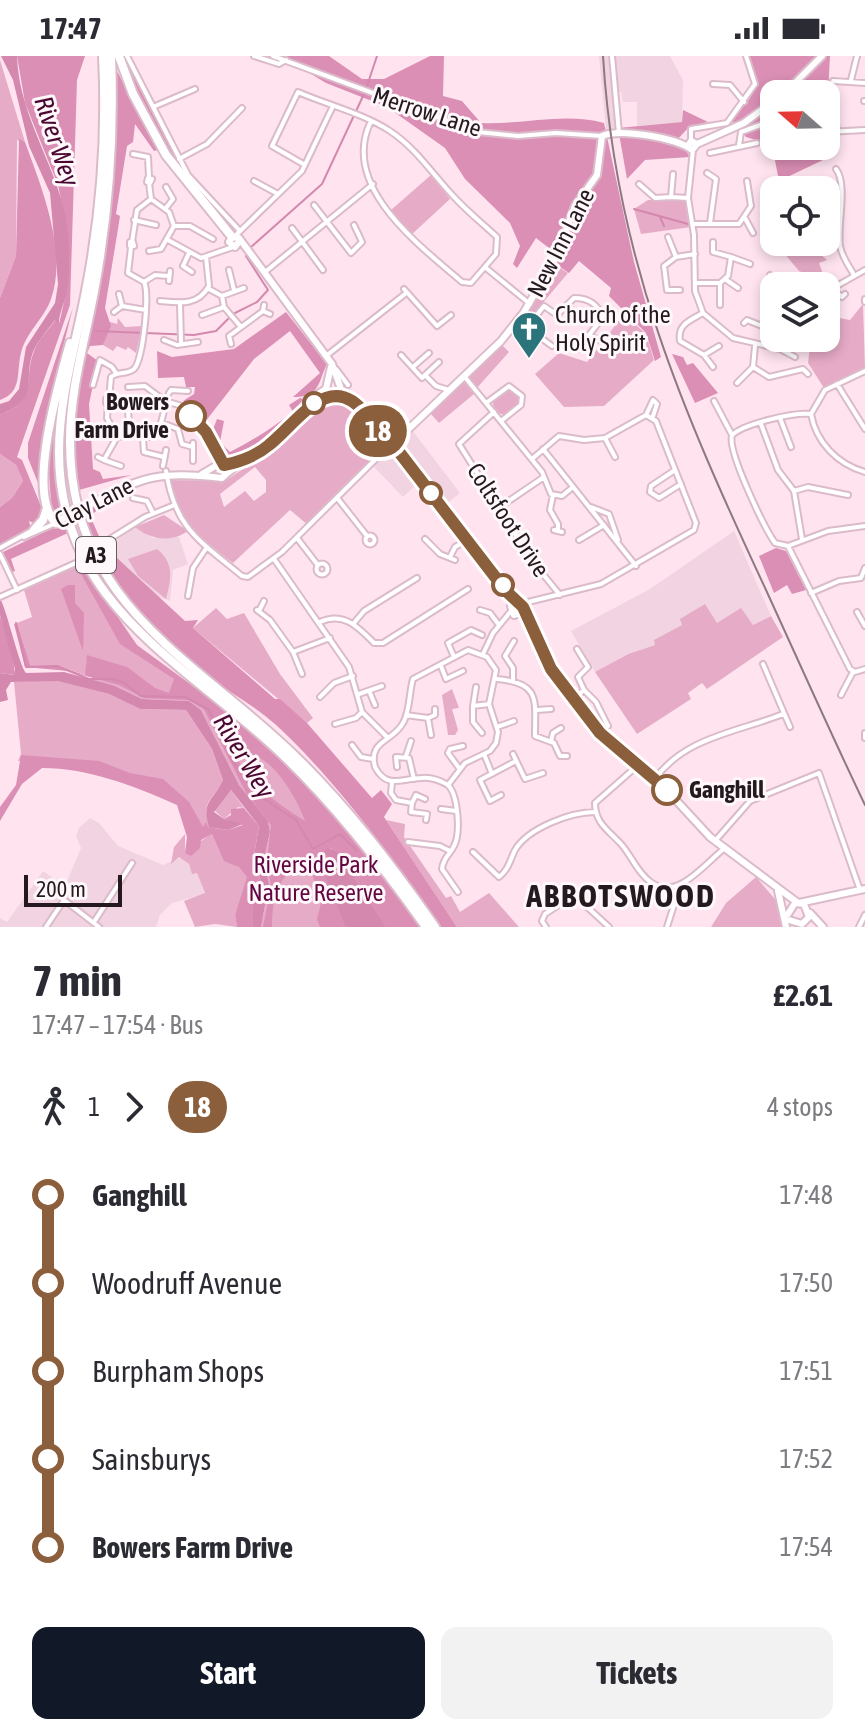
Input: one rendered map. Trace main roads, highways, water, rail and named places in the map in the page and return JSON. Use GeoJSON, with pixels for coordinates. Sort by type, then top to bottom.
{"type":"FeatureCollection","features":[{"type":"Feature","properties":{"kind":"highway","name":"A3"},"geometry":{"type":"LineString","coordinates":[[103,56],[102,159],[91,265],[65,392],[59,449],[66,508],[86,564],[109,601],[139,635],[258,732],[329,803],[426,927]]}},
{"type":"Feature","properties":{"kind":"highway","name":"A3"},"geometry":{"type":"LineString","coordinates":[[111,56],[111,140],[105,214],[70,423],[72,469],[89,540],[107,578],[137,619],[310,771],[370,839],[435,927]]}},
{"type":"Feature","properties":{"kind":"highway"},"geometry":{"type":"LineString","coordinates":[[119,56],[130,87],[166,155],[236,239]]}},
{"type":"Feature","properties":{"kind":"highway"},"geometry":{"type":"LineString","coordinates":[[34,530],[44,518],[47,503],[45,459],[50,419],[91,265]]}},
{"type":"Feature","properties":{"kind":"highway"},"geometry":{"type":"LineString","coordinates":[[47,503],[57,520]]}},
{"type":"Feature","properties":{"kind":"main road"},"geometry":{"type":"LineString","coordinates":[[798,80],[822,56]]}},
{"type":"Feature","properties":{"kind":"main road","name":"Merrow Lane"},"geometry":{"type":"LineString","coordinates":[[602,136],[619,133],[692,145],[744,123],[760,111]]}},
{"type":"Feature","properties":{"kind":"main road","name":"New Inn Lane"},"geometry":{"type":"LineString","coordinates":[[391,444],[451,391],[518,321],[530,304],[556,257],[575,206],[597,175],[602,136]]}},
{"type":"Feature","properties":{"kind":"main road"},"geometry":{"type":"LineString","coordinates":[[236,239],[265,272],[328,358],[341,393]]}},
{"type":"Feature","properties":{"kind":"main road"},"geometry":{"type":"LineString","coordinates":[[328,358],[328,387]]}},
{"type":"Feature","properties":{"kind":"main road"},"geometry":{"type":"LineString","coordinates":[[328,387],[341,393]]}},
{"type":"Feature","properties":{"kind":"main road"},"geometry":{"type":"LineString","coordinates":[[328,387],[341,393],[391,444],[454,521],[529,626],[551,669],[608,743],[655,779],[715,841],[778,891],[809,911],[821,927]]}},
{"type":"Feature","properties":{"kind":"main road"},"geometry":{"type":"LineString","coordinates":[[298,417],[308,400],[328,387]]}},
{"type":"Feature","properties":{"kind":"main road"},"geometry":{"type":"LineString","coordinates":[[298,417],[314,403],[341,393]]}},
{"type":"Feature","properties":{"kind":"main road","name":"Clay Lane"},"geometry":{"type":"LineString","coordinates":[[57,520],[90,502],[165,470],[219,469],[238,463],[267,447],[298,417]]}},
{"type":"Feature","properties":{"kind":"main road"},"geometry":{"type":"LineString","coordinates":[[788,922],[790,907],[862,889]]}},
{"type":"Feature","properties":{"kind":"main road"},"geometry":{"type":"LineString","coordinates":[[778,891],[788,922]]}},
{"type":"Feature","properties":{"kind":"main road"},"geometry":{"type":"LineString","coordinates":[[801,925],[817,898]]}},
{"type":"Feature","properties":{"kind":"main road"},"geometry":{"type":"LineString","coordinates":[[784,906],[788,922]]}},
{"type":"Feature","properties":{"kind":"main road"},"geometry":{"type":"LineString","coordinates":[[788,922],[821,927]]}},
{"type":"Feature","properties":{"kind":"waterway"},"geometry":{"type":"LineString","coordinates":[[366,89],[377,56]]}},
{"type":"Feature","properties":{"kind":"waterway"},"geometry":{"type":"LineString","coordinates":[[250,248],[322,184],[364,94]]}},
{"type":"Feature","properties":{"kind":"waterway"},"geometry":{"type":"LineString","coordinates":[[634,209],[688,224]]}},
{"type":"Feature","properties":{"kind":"waterway"},"geometry":{"type":"LineString","coordinates":[[660,217],[664,226]]}},
{"type":"Feature","properties":{"kind":"waterway"},"geometry":{"type":"LineString","coordinates":[[235,313],[257,302],[268,290],[246,256]]}},
{"type":"Feature","properties":{"kind":"waterway"},"geometry":{"type":"LineString","coordinates":[[96,331],[194,335],[216,331],[229,318]]}},
{"type":"Feature","properties":{"kind":"waterway","name":"River Wey"},"geometry":{"type":"LineString","coordinates":[[16,623],[26,667],[57,666],[89,679],[123,682],[141,696],[185,697],[209,710],[231,759],[246,780],[261,797],[296,820],[313,849],[340,834],[357,851]]}},
{"type":"Feature","properties":{"kind":"railway"},"geometry":{"type":"LineString","coordinates":[[603,56],[610,129],[622,199],[658,332],[707,460],[865,805]]}},
{"type":"Feature","properties":{"kind":"place","name":"Church of the Holy Spirit"},"geometry":{"type":"Point","coordinates":[529,360]}},
{"type":"Feature","properties":{"kind":"place","name":"Bowers Farm Drive"},"geometry":{"type":"Point","coordinates":[191,416]}},
{"type":"Feature","properties":{"kind":"place","name":"Ganghill"},"geometry":{"type":"Point","coordinates":[667,790]}},
{"type":"Feature","properties":{"kind":"district","name":"ABBOTSWOOD"},"geometry":{"type":"Point","coordinates":[621,896]}},
{"type":"Feature","properties":{"kind":"park label","name":"Riverside Park Nature Reserve"},"geometry":{"type":"Point","coordinates":[316,879]}}]}
